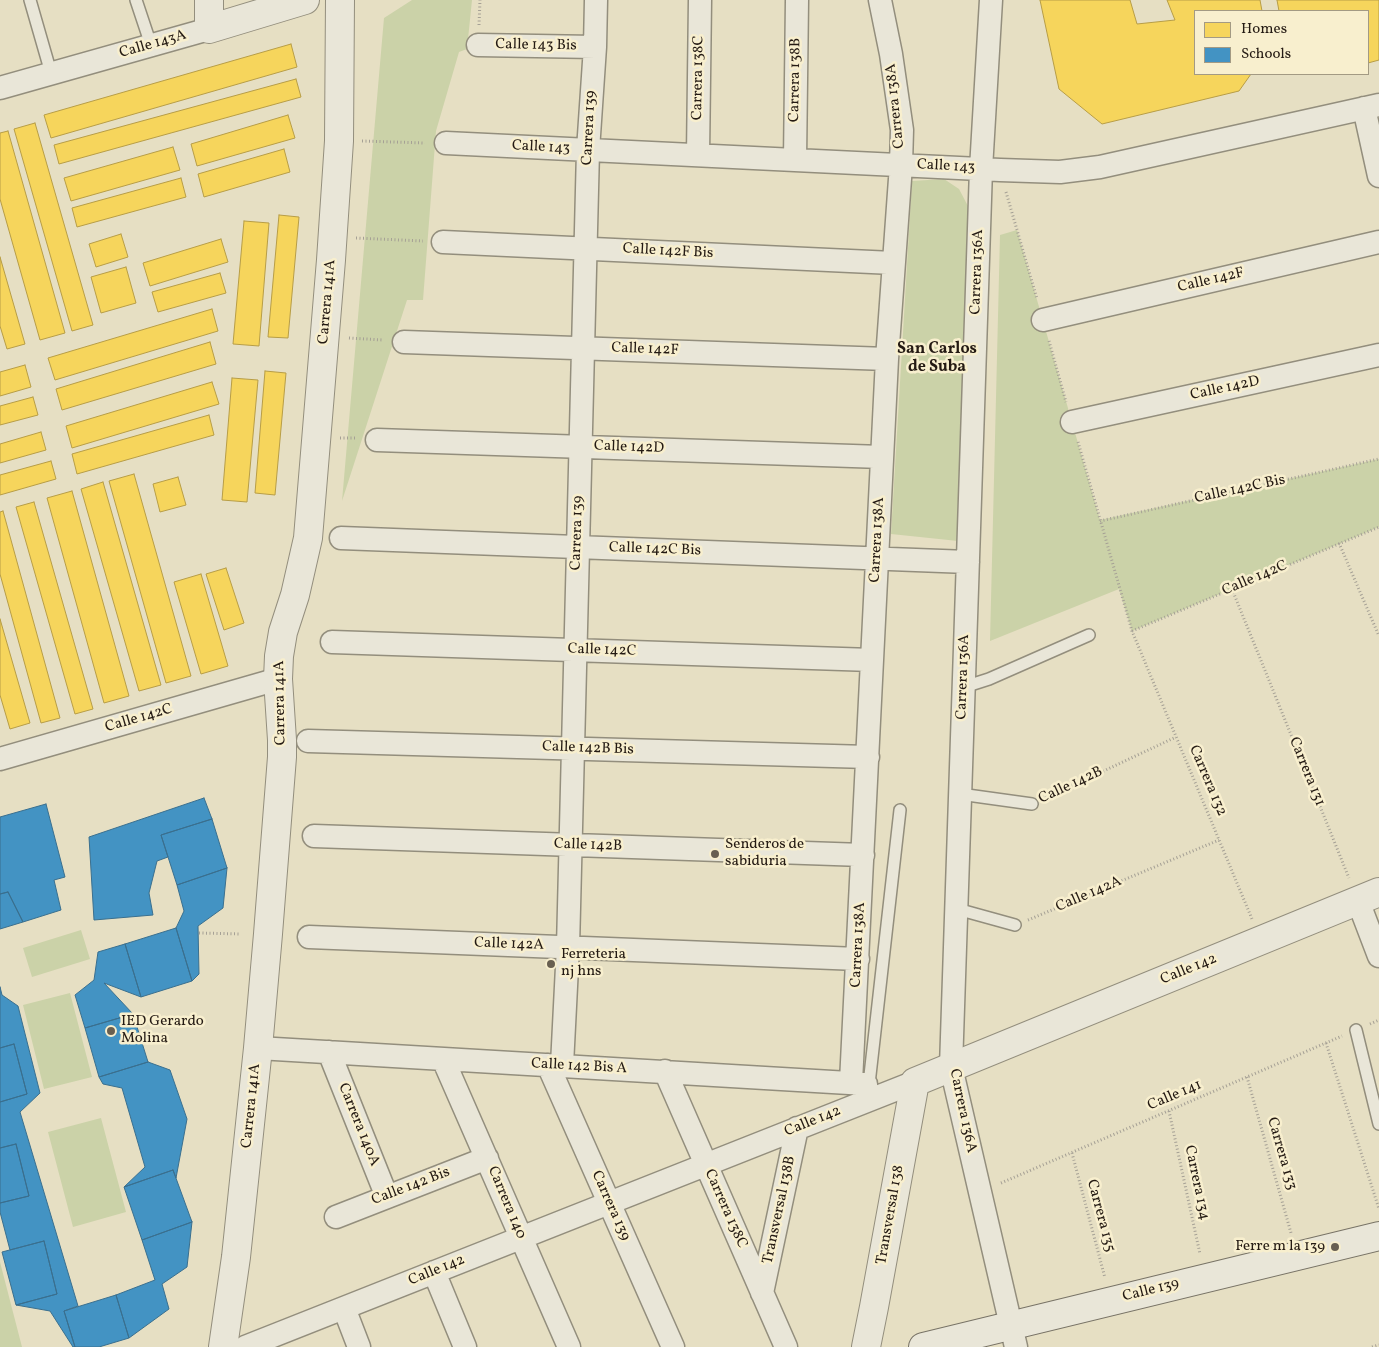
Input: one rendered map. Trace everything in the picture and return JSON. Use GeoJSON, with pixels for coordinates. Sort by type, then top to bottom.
{"type":"FeatureCollection","features":[{"type":"Feature","properties":{"kind":"street"},"geometry":{"type":"LineString","coordinates":[[209,0],[209,29]]}},
{"type":"Feature","properties":{"kind":"street","name":"Calle 143A"},"geometry":{"type":"LineString","coordinates":[[0,88],[305,0]]}},
{"type":"Feature","properties":{"kind":"street","name":"Carrera 141A"},"geometry":{"type":"LineString","coordinates":[[223,1347],[236,1257],[258,1048],[282,757],[278,679],[279,656],[283,632],[295,595],[308,538],[317,436],[339,141],[340,0]]}},
{"type":"Feature","properties":{"kind":"street","name":"Carrera 139"},"geometry":{"type":"LineString","coordinates":[[596,0],[585,248],[568,948],[555,1065],[609,1203],[673,1347]]}},
{"type":"Feature","properties":{"kind":"street","name":"Carrera 138C"},"geometry":{"type":"LineString","coordinates":[[698,155],[700,0]]}},
{"type":"Feature","properties":{"kind":"street","name":"Carrera 138B"},"geometry":{"type":"LineString","coordinates":[[795,160],[797,0]]}},
{"type":"Feature","properties":{"kind":"street","name":"Carrera 138A"},"geometry":{"type":"LineString","coordinates":[[860,1083],[858,959],[887,358],[902,130],[891,54],[880,0]]}},
{"type":"Feature","properties":{"kind":"street","name":"Carrera 136A"},"geometry":{"type":"LineString","coordinates":[[991,0],[982,169],[951,1067],[1013,1336]]}},
{"type":"Feature","properties":{"kind":"street","name":"Calle 143 Bis"},"geometry":{"type":"LineString","coordinates":[[478,45],[595,47]]}},
{"type":"Feature","properties":{"kind":"street"},"geometry":{"type":"LineString","coordinates":[[1371,106],[1379,176]]}},
{"type":"Feature","properties":{"kind":"street","name":"Calle 143"},"geometry":{"type":"LineString","coordinates":[[446,143],[1060,172],[1100,167],[1371,106]]}},
{"type":"Feature","properties":{"kind":"street","name":"Calle 142F Bis"},"geometry":{"type":"LineString","coordinates":[[443,242],[893,263]]}},
{"type":"Feature","properties":{"kind":"street","name":"Calle 142F"},"geometry":{"type":"LineString","coordinates":[[1043,320],[1379,242]]}},
{"type":"Feature","properties":{"kind":"street","name":"Calle 142F"},"geometry":{"type":"LineString","coordinates":[[404,342],[887,358]]}},
{"type":"Feature","properties":{"kind":"street","name":"Calle 142D"},"geometry":{"type":"LineString","coordinates":[[1072,422],[1379,355]]}},
{"type":"Feature","properties":{"kind":"street","name":"Calle 142D"},"geometry":{"type":"LineString","coordinates":[[377,440],[882,457]]}},
{"type":"Feature","properties":{"kind":"street","name":"Calle 142C Bis"},"geometry":{"type":"LineString","coordinates":[[341,538],[968,562]]}},
{"type":"Feature","properties":{"kind":"street","name":"Calle 142C"},"geometry":{"type":"LineString","coordinates":[[332,642],[872,660]]}},
{"type":"Feature","properties":{"kind":"street","name":"Calle 142C"},"geometry":{"type":"LineString","coordinates":[[0,759],[278,679]]}},
{"type":"Feature","properties":{"kind":"street","name":"Calle 142B Bis"},"geometry":{"type":"LineString","coordinates":[[308,741],[868,757]]}},
{"type":"Feature","properties":{"kind":"street","name":"Calle 142B"},"geometry":{"type":"LineString","coordinates":[[314,836],[863,855]]}},
{"type":"Feature","properties":{"kind":"street"},"geometry":{"type":"LineString","coordinates":[[1368,896],[1379,956]]}},
{"type":"Feature","properties":{"kind":"street","name":"Calle 142"},"geometry":{"type":"LineString","coordinates":[[246,1347],[908,1085],[1368,896]]}},
{"type":"Feature","properties":{"kind":"street","name":"Calle 142A"},"geometry":{"type":"LineString","coordinates":[[309,937],[858,959]]}},
{"type":"Feature","properties":{"kind":"street","name":"Calle 142 Bis A"},"geometry":{"type":"LineString","coordinates":[[258,1048],[908,1085]]}},
{"type":"Feature","properties":{"kind":"street","name":"Carrera 140A"},"geometry":{"type":"LineString","coordinates":[[329,1052],[387,1197]]}},
{"type":"Feature","properties":{"kind":"street","name":"Carrera 140"},"geometry":{"type":"LineString","coordinates":[[443,1059],[569,1347]]}},
{"type":"Feature","properties":{"kind":"street","name":"Carrera 138C"},"geometry":{"type":"LineString","coordinates":[[665,1072],[786,1347]]}},
{"type":"Feature","properties":{"kind":"street","name":"Transversal 138"},"geometry":{"type":"LineString","coordinates":[[866,1347],[874,1308],[908,1085]]}},
{"type":"Feature","properties":{"kind":"street","name":"Transversal 138B"},"geometry":{"type":"LineString","coordinates":[[762,1293],[797,1128]]}},
{"type":"Feature","properties":{"kind":"street","name":"Calle 142 Bis"},"geometry":{"type":"LineString","coordinates":[[336,1217],[487,1158]]}},
{"type":"Feature","properties":{"kind":"street","name":"Calle 139"},"geometry":{"type":"LineString","coordinates":[[923,1347],[1013,1336],[1379,1236]]}},
{"type":"Feature","properties":{"kind":"street"},"geometry":{"type":"LineString","coordinates":[[434,1272],[465,1347]]}},
{"type":"Feature","properties":{"kind":"street"},"geometry":{"type":"LineString","coordinates":[[344,1308],[359,1347]]}},
{"type":"Feature","properties":{"kind":"lane"},"geometry":{"type":"LineString","coordinates":[[30,0],[52,74]]}},
{"type":"Feature","properties":{"kind":"lane"},"geometry":{"type":"LineString","coordinates":[[136,0],[151,45]]}},
{"type":"Feature","properties":{"kind":"lane"},"geometry":{"type":"LineString","coordinates":[[964,687],[989,679],[1090,635]]}},
{"type":"Feature","properties":{"kind":"lane","name":"Calle 142B"},"geometry":{"type":"LineString","coordinates":[[960,794],[1032,804]]}},
{"type":"Feature","properties":{"kind":"lane"},"geometry":{"type":"LineString","coordinates":[[860,1083],[900,810]]}},
{"type":"Feature","properties":{"kind":"lane"},"geometry":{"type":"LineString","coordinates":[[957,909],[1015,926]]}},
{"type":"Feature","properties":{"kind":"lane"},"geometry":{"type":"LineString","coordinates":[[1356,1030],[1379,1124]]}},
{"type":"Feature","properties":{"kind":"path"},"geometry":{"type":"LineString","coordinates":[[339,141],[446,143]]}},
{"type":"Feature","properties":{"kind":"path"},"geometry":{"type":"LineString","coordinates":[[333,237],[443,242]]}},
{"type":"Feature","properties":{"kind":"path"},"geometry":{"type":"LineString","coordinates":[[325,336],[404,342]]}},
{"type":"Feature","properties":{"kind":"path"},"geometry":{"type":"LineString","coordinates":[[317,436],[377,440]]}},
{"type":"Feature","properties":{"kind":"path","name":"Calle 142C Bis"},"geometry":{"type":"LineString","coordinates":[[1100,521],[1379,459]]}},
{"type":"Feature","properties":{"kind":"path","name":"Calle 142C"},"geometry":{"type":"LineString","coordinates":[[1132,631],[1379,527]]}},
{"type":"Feature","properties":{"kind":"path"},"geometry":{"type":"LineString","coordinates":[[1339,544],[1379,636]]}},
{"type":"Feature","properties":{"kind":"path","name":"Carrera 131"},"geometry":{"type":"LineString","coordinates":[[1232,589],[1368,896]]}},
{"type":"Feature","properties":{"kind":"path","name":"Carrera 132"},"geometry":{"type":"LineString","coordinates":[[1132,631],[1261,940]]}},
{"type":"Feature","properties":{"kind":"path","name":"Calle 142B"},"geometry":{"type":"LineString","coordinates":[[1032,804],[1176,737]]}},
{"type":"Feature","properties":{"kind":"path","name":"Calle 142A"},"geometry":{"type":"LineString","coordinates":[[1015,926],[1219,840]]}},
{"type":"Feature","properties":{"kind":"path"},"geometry":{"type":"LineString","coordinates":[[198,933],[241,934]]}},
{"type":"Feature","properties":{"kind":"path","name":"Calle 141"},"geometry":{"type":"LineString","coordinates":[[980,1192],[1379,1020]]}},
{"type":"Feature","properties":{"kind":"path"},"geometry":{"type":"LineString","coordinates":[[1326,1043],[1379,1209]]}},
{"type":"Feature","properties":{"kind":"path","name":"Carrera 133"},"geometry":{"type":"LineString","coordinates":[[1247,1077],[1292,1238]]}},
{"type":"Feature","properties":{"kind":"path","name":"Carrera 134"},"geometry":{"type":"LineString","coordinates":[[1169,1111],[1201,1260]]}},
{"type":"Feature","properties":{"kind":"path","name":"Carrera 135"},"geometry":{"type":"LineString","coordinates":[[1072,1153],[1107,1285]]}},
{"type":"Feature","properties":{"kind":"path"},"geometry":{"type":"LineString","coordinates":[[1372,1347],[1379,1345]]}},
{"type":"Feature","properties":{"kind":"green space"},"geometry":{"type":"Polygon","coordinates":[[[412,0],[472,0],[467,49],[459,52],[436,131],[423,300],[407,300],[342,501],[384,18],[412,0]]]}},
{"type":"Feature","properties":{"kind":"green space"},"geometry":{"type":"Polygon","coordinates":[[[944,179],[959,189],[969,208],[958,541],[891,534],[912,181],[944,179]]]}},
{"type":"Feature","properties":{"kind":"green space"},"geometry":{"type":"Polygon","coordinates":[[[1017,230],[1100,520],[1379,459],[1379,527],[1132,631],[1119,589],[990,641],[1000,235],[1017,230]]]}},
{"type":"Feature","properties":{"kind":"green space"},"geometry":{"type":"Polygon","coordinates":[[[81,930],[90,959],[32,977],[23,948],[81,930]]]}},
{"type":"Feature","properties":{"kind":"green space"},"geometry":{"type":"Polygon","coordinates":[[[70,993],[92,1077],[44,1089],[23,1005],[70,993]]]}},
{"type":"Feature","properties":{"kind":"green space"},"geometry":{"type":"Polygon","coordinates":[[[101,1118],[126,1212],[73,1227],[48,1132],[101,1118]]]}},
{"type":"Feature","properties":{"kind":"green space"},"geometry":{"type":"Polygon","coordinates":[[[0,1262],[22,1347],[0,1347],[0,1262]]]}},
{"type":"Feature","properties":{"kind":"building: Homes"},"geometry":{"type":"Polygon","coordinates":[[[1040,0],[1130,0],[1137,24],[1175,20],[1167,0],[1260,0],[1262,10],[1194,10],[1194,75],[1250,75],[1239,91],[1102,124],[1059,89],[1040,0]]]}},
{"type":"Feature","properties":{"kind":"building: Homes"},"geometry":{"type":"Polygon","coordinates":[[[1277,0],[1379,0],[1379,60],[1369,63],[1369,10],[1279,10],[1277,0]]]}},
{"type":"Feature","properties":{"kind":"building: Homes"},"geometry":{"type":"Polygon","coordinates":[[[291,44],[297,67],[51,138],[44,115],[291,44]]]}},
{"type":"Feature","properties":{"kind":"building: Homes"},"geometry":{"type":"Polygon","coordinates":[[[296,79],[301,97],[59,164],[54,145],[296,79]]]}},
{"type":"Feature","properties":{"kind":"building: Homes"},"geometry":{"type":"Polygon","coordinates":[[[288,115],[295,138],[197,166],[191,144],[288,115]]]}},
{"type":"Feature","properties":{"kind":"building: Homes"},"geometry":{"type":"Polygon","coordinates":[[[35,123],[93,325],[72,331],[14,129],[35,123]]]}},
{"type":"Feature","properties":{"kind":"building: Homes"},"geometry":{"type":"Polygon","coordinates":[[[8,131],[65,333],[40,340],[0,199],[0,133],[8,131]]]}},
{"type":"Feature","properties":{"kind":"building: Homes"},"geometry":{"type":"Polygon","coordinates":[[[173,147],[180,170],[71,201],[64,178],[173,147]]]}},
{"type":"Feature","properties":{"kind":"building: Homes"},"geometry":{"type":"Polygon","coordinates":[[[284,149],[290,172],[204,197],[198,174],[284,149]]]}},
{"type":"Feature","properties":{"kind":"building: Homes"},"geometry":{"type":"Polygon","coordinates":[[[181,178],[186,197],[77,227],[72,208],[181,178]]]}},
{"type":"Feature","properties":{"kind":"building: Homes"},"geometry":{"type":"Polygon","coordinates":[[[279,215],[299,217],[288,338],[268,337],[279,215]]]}},
{"type":"Feature","properties":{"kind":"building: Homes"},"geometry":{"type":"Polygon","coordinates":[[[244,221],[269,223],[259,346],[233,344],[244,221]]]}},
{"type":"Feature","properties":{"kind":"building: Homes"},"geometry":{"type":"Polygon","coordinates":[[[121,234],[128,257],[96,267],[89,244],[121,234]]]}},
{"type":"Feature","properties":{"kind":"building: Homes"},"geometry":{"type":"Polygon","coordinates":[[[221,239],[228,262],[150,286],[143,263],[221,239]]]}},
{"type":"Feature","properties":{"kind":"building: Homes"},"geometry":{"type":"Polygon","coordinates":[[[0,257],[25,344],[7,349],[0,326],[0,257]]]}},
{"type":"Feature","properties":{"kind":"building: Homes"},"geometry":{"type":"Polygon","coordinates":[[[126,267],[136,303],[101,313],[91,277],[126,267]]]}},
{"type":"Feature","properties":{"kind":"building: Homes"},"geometry":{"type":"Polygon","coordinates":[[[220,273],[226,293],[158,312],[152,292],[220,273]]]}},
{"type":"Feature","properties":{"kind":"building: Homes"},"geometry":{"type":"Polygon","coordinates":[[[212,309],[218,331],[55,380],[48,358],[212,309]]]}},
{"type":"Feature","properties":{"kind":"building: Homes"},"geometry":{"type":"Polygon","coordinates":[[[210,342],[216,364],[62,410],[56,389],[210,342]]]}},
{"type":"Feature","properties":{"kind":"building: Homes"},"geometry":{"type":"Polygon","coordinates":[[[25,365],[31,387],[0,396],[0,372],[25,365]]]}},
{"type":"Feature","properties":{"kind":"building: Homes"},"geometry":{"type":"Polygon","coordinates":[[[265,371],[286,373],[275,495],[255,493],[265,371]]]}},
{"type":"Feature","properties":{"kind":"building: Homes"},"geometry":{"type":"Polygon","coordinates":[[[232,378],[258,380],[247,502],[222,500],[232,378]]]}},
{"type":"Feature","properties":{"kind":"building: Homes"},"geometry":{"type":"Polygon","coordinates":[[[212,382],[219,404],[72,448],[66,426],[212,382]]]}},
{"type":"Feature","properties":{"kind":"building: Homes"},"geometry":{"type":"Polygon","coordinates":[[[33,397],[38,415],[0,425],[0,406],[33,397]]]}},
{"type":"Feature","properties":{"kind":"building: Homes"},"geometry":{"type":"Polygon","coordinates":[[[209,415],[214,435],[77,474],[72,454],[209,415]]]}},
{"type":"Feature","properties":{"kind":"building: Homes"},"geometry":{"type":"Polygon","coordinates":[[[41,432],[46,450],[0,463],[0,444],[41,432]]]}},
{"type":"Feature","properties":{"kind":"building: Homes"},"geometry":{"type":"Polygon","coordinates":[[[51,461],[56,479],[0,495],[0,475],[51,461]]]}},
{"type":"Feature","properties":{"kind":"building: Homes"},"geometry":{"type":"Polygon","coordinates":[[[134,474],[191,676],[166,683],[109,481],[134,474]]]}},
{"type":"Feature","properties":{"kind":"building: Homes"},"geometry":{"type":"Polygon","coordinates":[[[178,477],[186,505],[160,512],[153,484],[178,477]]]}},
{"type":"Feature","properties":{"kind":"building: Homes"},"geometry":{"type":"Polygon","coordinates":[[[103,482],[161,685],[139,691],[81,489],[103,482]]]}},
{"type":"Feature","properties":{"kind":"building: Homes"},"geometry":{"type":"Polygon","coordinates":[[[72,491],[129,696],[104,703],[47,498],[72,491]]]}},
{"type":"Feature","properties":{"kind":"building: Homes"},"geometry":{"type":"Polygon","coordinates":[[[34,502],[93,709],[75,714],[16,507],[34,502]]]}},
{"type":"Feature","properties":{"kind":"building: Homes"},"geometry":{"type":"Polygon","coordinates":[[[3,511],[60,718],[41,723],[0,574],[0,512],[3,511]]]}},
{"type":"Feature","properties":{"kind":"building: Homes"},"geometry":{"type":"Polygon","coordinates":[[[226,568],[244,623],[224,630],[206,574],[226,568]]]}},
{"type":"Feature","properties":{"kind":"building: Homes"},"geometry":{"type":"Polygon","coordinates":[[[201,574],[228,666],[201,674],[174,582],[201,574]]]}},
{"type":"Feature","properties":{"kind":"building: Homes"},"geometry":{"type":"Polygon","coordinates":[[[0,619],[30,723],[10,729],[0,695],[0,619]]]}},
{"type":"Feature","properties":{"kind":"building: Schools"},"geometry":{"type":"Polygon","coordinates":[[[204,798],[212,819],[161,835],[168,857],[157,861],[149,893],[153,915],[94,920],[89,837],[204,798]]]}},
{"type":"Feature","properties":{"kind":"building: Schools"},"geometry":{"type":"Polygon","coordinates":[[[46,804],[65,877],[54,880],[61,910],[23,922],[8,892],[0,894],[0,817],[46,804]]]}},
{"type":"Feature","properties":{"kind":"building: Schools"},"geometry":{"type":"Polygon","coordinates":[[[212,819],[227,868],[177,885],[161,835],[212,819]]]}},
{"type":"Feature","properties":{"kind":"building: Schools"},"geometry":{"type":"Polygon","coordinates":[[[227,868],[223,908],[198,926],[199,974],[192,981],[176,928],[184,911],[177,885],[227,868]]]}},
{"type":"Feature","properties":{"kind":"building: Schools"},"geometry":{"type":"Polygon","coordinates":[[[8,892],[23,922],[0,929],[0,894],[8,892]]]}},
{"type":"Feature","properties":{"kind":"building: Schools"},"geometry":{"type":"Polygon","coordinates":[[[176,928],[192,981],[141,997],[125,944],[176,928]]]}},
{"type":"Feature","properties":{"kind":"building: Schools"},"geometry":{"type":"Polygon","coordinates":[[[125,944],[141,997],[104,983],[133,1014],[85,1028],[75,995],[94,980],[98,952],[125,944]]]}},
{"type":"Feature","properties":{"kind":"building: Schools"},"geometry":{"type":"Polygon","coordinates":[[[0,987],[2,995],[18,1006],[40,1093],[20,1112],[78,1306],[64,1311],[75,1347],[73,1347],[50,1311],[16,1305],[57,1294],[44,1241],[10,1250],[0,1212],[0,1203],[29,1196],[16,1144],[0,1148],[0,1102],[27,1094],[14,1044],[0,1048],[0,987]]]}},
{"type":"Feature","properties":{"kind":"building: Schools"},"geometry":{"type":"Polygon","coordinates":[[[133,1014],[148,1062],[99,1077],[85,1028],[133,1014]]]}},
{"type":"Feature","properties":{"kind":"building: Schools"},"geometry":{"type":"Polygon","coordinates":[[[14,1044],[27,1094],[0,1102],[0,1048],[14,1044]]]}},
{"type":"Feature","properties":{"kind":"building: Schools"},"geometry":{"type":"Polygon","coordinates":[[[148,1062],[170,1070],[187,1119],[176,1178],[173,1170],[124,1187],[145,1167],[122,1088],[103,1084],[99,1077],[148,1062]]]}},
{"type":"Feature","properties":{"kind":"building: Schools"},"geometry":{"type":"Polygon","coordinates":[[[16,1144],[29,1196],[0,1203],[0,1148],[16,1144]]]}},
{"type":"Feature","properties":{"kind":"building: Schools"},"geometry":{"type":"Polygon","coordinates":[[[173,1170],[192,1222],[142,1240],[124,1187],[173,1170]]]}},
{"type":"Feature","properties":{"kind":"building: Schools"},"geometry":{"type":"Polygon","coordinates":[[[192,1222],[187,1267],[162,1284],[169,1309],[129,1338],[116,1295],[155,1280],[142,1240],[192,1222]]]}},
{"type":"Feature","properties":{"kind":"building: Schools"},"geometry":{"type":"Polygon","coordinates":[[[44,1241],[57,1294],[16,1305],[2,1252],[44,1241]]]}},
{"type":"Feature","properties":{"kind":"building: Schools"},"geometry":{"type":"Polygon","coordinates":[[[116,1295],[129,1338],[99,1347],[75,1347],[64,1311],[116,1295]]]}},
{"type":"Feature","properties":{"kind":"place","name":"Senderos de sabiduria"},"geometry":{"type":"Point","coordinates":[715,854]}},
{"type":"Feature","properties":{"kind":"place","name":"Ferreteria nj hns"},"geometry":{"type":"Point","coordinates":[551,964]}},
{"type":"Feature","properties":{"kind":"place","name":"IED Gerardo Molina"},"geometry":{"type":"Point","coordinates":[111,1031]}},
{"type":"Feature","properties":{"kind":"place","name":"Ferre m la 139"},"geometry":{"type":"Point","coordinates":[1335,1247]}},
{"type":"Feature","properties":{"kind":"district","name":"San Carlos de Suba"},"geometry":{"type":"Point","coordinates":[937,359]}}]}
